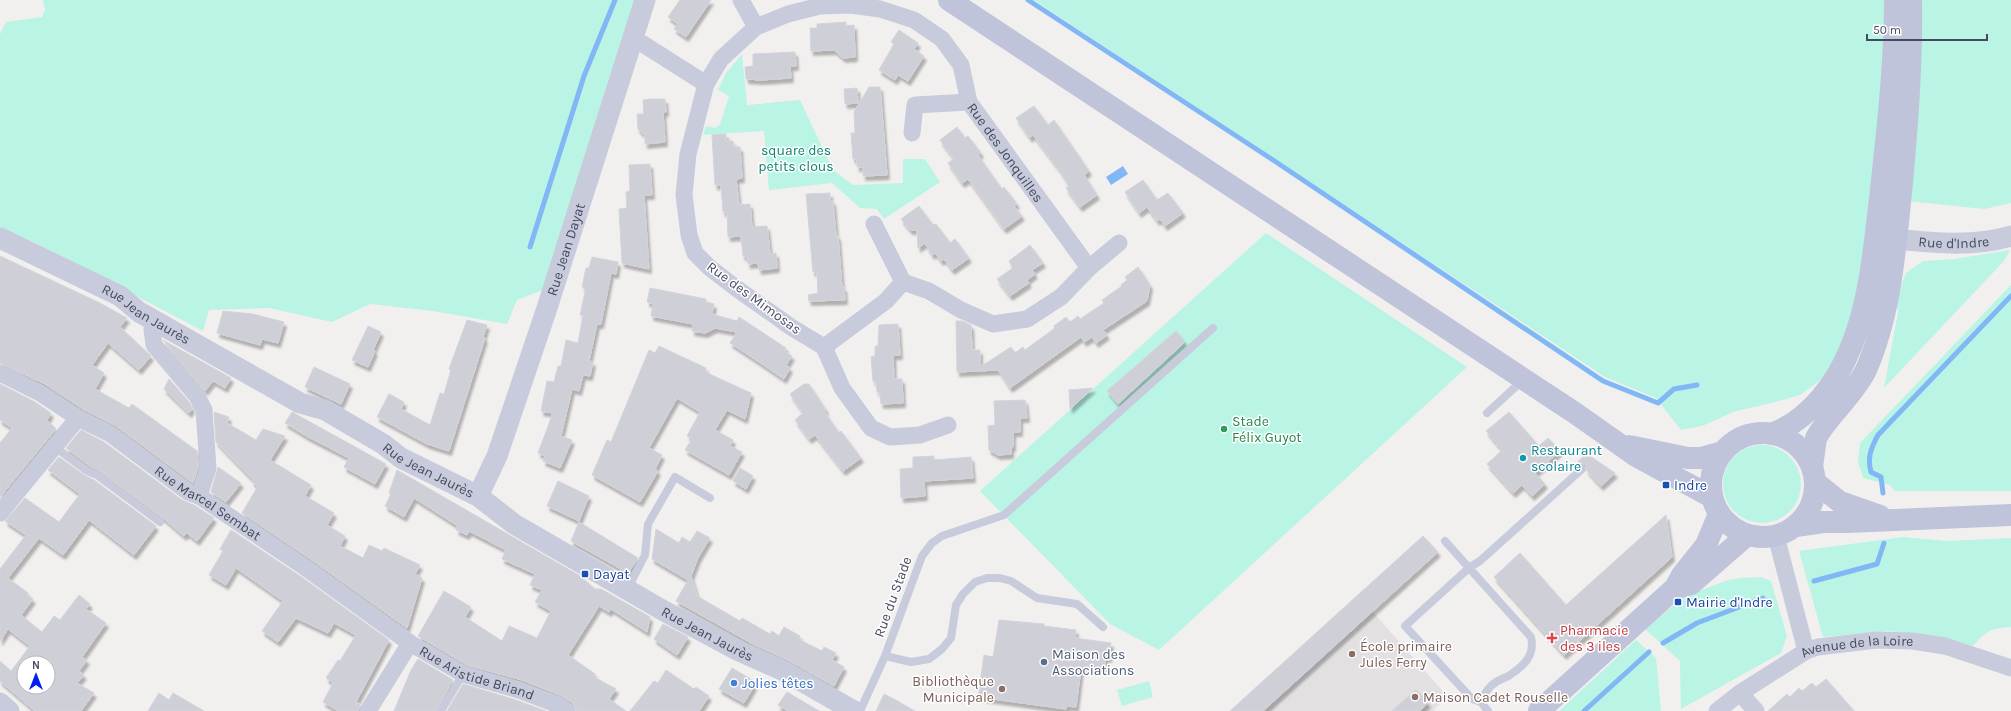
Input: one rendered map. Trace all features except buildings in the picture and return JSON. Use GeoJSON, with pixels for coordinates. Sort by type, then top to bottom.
{"type":"FeatureCollection","features":[{"type":"Feature","properties":{"kind":"main road"},"geometry":{"type":"LineString","coordinates":[[949,0],[1524,379],[1654,467],[1682,480],[1715,506],[1734,529],[1746,536],[1765,538],[1776,536],[1796,526],[1816,522],[2011,515]]}},
{"type":"Feature","properties":{"kind":"main road"},"geometry":{"type":"LineString","coordinates":[[1623,445],[1688,458],[1701,458],[1722,452],[1739,439],[1749,435],[1771,434],[1782,430],[1803,415],[1830,386],[1843,366],[1859,326],[1872,261],[1891,99],[1895,0]]}},
{"type":"Feature","properties":{"kind":"main road"},"geometry":{"type":"LineString","coordinates":[[1796,526],[1809,509],[1813,499],[1815,444],[1819,433],[1849,396],[1865,372],[1874,351],[1885,307],[1896,239],[1909,101],[1912,41],[1911,0]]}},
{"type":"Feature","properties":{"kind":"main road"},"geometry":{"type":"LineString","coordinates":[[1891,99],[1894,160],[1889,216],[1892,231],[1896,239]]}},
{"type":"Feature","properties":{"kind":"main road"},"geometry":{"type":"LineString","coordinates":[[1872,261],[1896,239]]}},
{"type":"Feature","properties":{"kind":"main road"},"geometry":{"type":"LineString","coordinates":[[1771,434],[1791,441],[1807,457],[1813,474],[1840,502],[1868,513],[1891,519]]}},
{"type":"Feature","properties":{"kind":"main road"},"geometry":{"type":"LineString","coordinates":[[1539,711],[1675,588],[1682,575],[1706,545],[1715,506],[1710,482],[1712,472],[1722,452]]}},
{"type":"Feature","properties":{"kind":"main road"},"geometry":{"type":"LineString","coordinates":[[1675,588],[1691,584],[1746,536]]}},
{"type":"Feature","properties":{"kind":"street","name":"Rue Jean Dayat"},"geometry":{"type":"LineString","coordinates":[[478,496],[497,456],[547,308],[645,0]]}},
{"type":"Feature","properties":{"kind":"street"},"geometry":{"type":"LineString","coordinates":[[741,0],[756,26]]}},
{"type":"Feature","properties":{"kind":"street","name":"Rue des Jonquilles"},"geometry":{"type":"LineString","coordinates":[[706,84],[721,59],[756,26],[788,14],[820,6],[851,5],[880,9],[914,20],[942,39],[961,65],[969,102],[1088,268]]}},
{"type":"Feature","properties":{"kind":"street"},"geometry":{"type":"LineString","coordinates":[[632,40],[643,44],[706,84]]}},
{"type":"Feature","properties":{"kind":"street","name":"Rue des Mimosas"},"geometry":{"type":"LineString","coordinates":[[706,84],[688,154],[684,195],[689,235],[695,253],[710,268],[736,288],[791,327],[824,347]]}},
{"type":"Feature","properties":{"kind":"street"},"geometry":{"type":"LineString","coordinates":[[912,133],[915,105],[969,102]]}},
{"type":"Feature","properties":{"kind":"street"},"geometry":{"type":"LineString","coordinates":[[874,224],[903,282],[928,291],[962,310],[993,324],[1026,319],[1061,297],[1088,268],[1119,244]]}},
{"type":"Feature","properties":{"kind":"street","name":"Rue d'Indre"},"geometry":{"type":"LineString","coordinates":[[1896,239],[1962,244],[1999,240],[2011,236]]}},
{"type":"Feature","properties":{"kind":"street","name":"Rue Jean Jaurès"},"geometry":{"type":"LineString","coordinates":[[0,238],[120,296],[133,308],[300,403],[325,410],[383,444],[401,458],[478,496],[514,524],[696,628],[739,651],[782,670],[854,711]]}},
{"type":"Feature","properties":{"kind":"street"},"geometry":{"type":"LineString","coordinates":[[903,282],[886,301],[824,347],[842,388],[871,428],[890,437],[920,435],[948,425]]}},
{"type":"Feature","properties":{"kind":"street"},"geometry":{"type":"LineString","coordinates":[[154,320],[152,330],[154,345],[197,396],[204,410],[208,468],[199,496]]}},
{"type":"Feature","properties":{"kind":"street","name":"Rue Marcel Sembat"},"geometry":{"type":"LineString","coordinates":[[0,373],[40,393],[78,418],[109,433],[188,492],[199,496],[306,568],[410,643]]}},
{"type":"Feature","properties":{"kind":"street"},"geometry":{"type":"LineString","coordinates":[[0,513],[78,418]]}},
{"type":"Feature","properties":{"kind":"street"},"geometry":{"type":"LineString","coordinates":[[1776,536],[1806,651]]}},
{"type":"Feature","properties":{"kind":"street","name":"Avenue de la Loire"},"geometry":{"type":"LineString","coordinates":[[1717,711],[1740,693],[1806,651],[1818,647],[1877,640],[1912,641],[1945,646],[2010,666]]}},
{"type":"Feature","properties":{"kind":"street"},"geometry":{"type":"LineString","coordinates":[[371,706],[410,643]]}},
{"type":"Feature","properties":{"kind":"street","name":"Rue Aristide Briand"},"geometry":{"type":"LineString","coordinates":[[410,643],[463,674],[519,690],[556,704],[567,711]]}},
{"type":"Feature","properties":{"kind":"street"},"geometry":{"type":"LineString","coordinates":[[1740,693],[1756,711]]}},
{"type":"Feature","properties":{"kind":"street"},"geometry":{"type":"LineString","coordinates":[[0,703],[9,711]]}},
{"type":"Feature","properties":{"kind":"lane","name":"Rue du Stade"},"geometry":{"type":"LineString","coordinates":[[860,711],[885,656],[922,556],[927,549],[942,536],[1004,515],[1213,328]]}},
{"type":"Feature","properties":{"kind":"lane"},"geometry":{"type":"LineString","coordinates":[[1487,413],[1524,379]]}},
{"type":"Feature","properties":{"kind":"lane"},"geometry":{"type":"LineString","coordinates":[[55,447],[87,471],[97,475],[160,522]]}},
{"type":"Feature","properties":{"kind":"lane"},"geometry":{"type":"LineString","coordinates":[[1488,711],[1481,702],[1472,699],[1405,626],[1470,567],[1480,562],[1582,470]]}},
{"type":"Feature","properties":{"kind":"lane"},"geometry":{"type":"LineString","coordinates":[[628,588],[645,555],[648,524],[675,477],[710,498]]}},
{"type":"Feature","properties":{"kind":"lane"},"geometry":{"type":"LineString","coordinates":[[1445,541],[1470,567],[1531,637],[1533,647],[1529,658],[1510,676],[1496,682],[1485,692],[1481,702]]}},
{"type":"Feature","properties":{"kind":"lane"},"geometry":{"type":"LineString","coordinates":[[885,656],[911,662],[929,659],[942,650],[951,638],[956,605],[963,594],[975,582],[987,578],[1000,578],[1011,581],[1037,598],[1077,604],[1103,627]]}},
{"type":"Feature","properties":{"kind":"lane"},"geometry":{"type":"LineString","coordinates":[[441,711],[463,674]]}},
{"type":"Feature","properties":{"kind":"shaded area","name":"École primaire Jules Ferry"},"geometry":{"type":"Polygon","coordinates":[[[1358,595],[1448,697],[1434,709],[1435,711],[1230,711],[1358,595]]]}},
{"type":"Feature","properties":{"kind":"green space"},"geometry":{"type":"Polygon","coordinates":[[[43,0],[636,0],[543,290],[517,300],[507,324],[433,311],[370,304],[332,322],[269,308],[209,310],[203,331],[37,244],[0,227],[0,34],[6,22],[42,17],[45,10],[43,0]]]}},
{"type":"Feature","properties":{"kind":"green space"},"geometry":{"type":"Polygon","coordinates":[[[1034,0],[1889,0],[1863,273],[1850,325],[1837,355],[1822,379],[1800,395],[1733,412],[1702,426],[1681,430],[1656,398],[1605,377],[1034,0]]]}},
{"type":"Feature","properties":{"kind":"green space"},"geometry":{"type":"Polygon","coordinates":[[[1917,0],[2011,0],[2011,203],[1984,209],[1907,201],[1917,0]]]}},
{"type":"Feature","properties":{"kind":"green space","name":"square des petits clous"},"geometry":{"type":"Polygon","coordinates":[[[742,54],[747,105],[800,100],[833,170],[853,185],[903,183],[903,159],[925,159],[940,182],[884,219],[877,209],[860,208],[832,183],[769,190],[764,131],[703,135],[706,126],[715,128],[720,124],[729,96],[718,90],[726,73],[742,54]]]}},
{"type":"Feature","properties":{"kind":"green space","name":"Stade Félix Guyot"},"geometry":{"type":"Polygon","coordinates":[[[1266,233],[1467,367],[1159,650],[1110,624],[980,491],[1266,233]]]}},
{"type":"Feature","properties":{"kind":"green space"},"geometry":{"type":"Polygon","coordinates":[[[2010,250],[2004,261],[1884,388],[1898,312],[1896,302],[1906,273],[1923,261],[1954,259],[2010,250]]]}},
{"type":"Feature","properties":{"kind":"green space"},"geometry":{"type":"Polygon","coordinates":[[[2011,285],[2011,491],[1895,491],[1890,485],[1863,478],[1858,462],[1860,443],[2011,285]]]}},
{"type":"Feature","properties":{"kind":"green space"},"geometry":{"type":"Polygon","coordinates":[[[1762,445],[1777,448],[1784,452],[1794,462],[1798,469],[1801,484],[1798,499],[1794,506],[1784,516],[1777,520],[1762,523],[1747,520],[1740,516],[1730,506],[1726,499],[1723,484],[1726,469],[1730,462],[1740,452],[1747,448],[1762,445]]]}},
{"type":"Feature","properties":{"kind":"green space"},"geometry":{"type":"Polygon","coordinates":[[[1903,537],[1947,541],[2011,538],[2011,627],[1998,628],[1989,631],[1973,646],[1941,637],[1887,631],[1823,637],[1799,551],[1903,537]]]}},
{"type":"Feature","properties":{"kind":"green space"},"geometry":{"type":"Polygon","coordinates":[[[1761,577],[1771,581],[1787,636],[1781,653],[1681,709],[1680,661],[1645,629],[1684,597],[1725,581],[1740,578],[1761,577]]]}},
{"type":"Feature","properties":{"kind":"green space"},"geometry":{"type":"Polygon","coordinates":[[[1636,640],[1656,658],[1661,711],[1559,711],[1636,640]]]}},
{"type":"Feature","properties":{"kind":"green space"},"geometry":{"type":"Polygon","coordinates":[[[1149,681],[1153,697],[1122,706],[1117,690],[1149,681]]]}},
{"type":"Feature","properties":{"kind":"water"},"geometry":{"type":"Polygon","coordinates":[[[1123,166],[1128,174],[1111,185],[1106,177],[1123,166]]]}},
{"type":"Feature","properties":{"kind":"waterway"},"geometry":{"type":"LineString","coordinates":[[530,247],[584,76],[615,0]]}},
{"type":"Feature","properties":{"kind":"waterway"},"geometry":{"type":"LineString","coordinates":[[1028,0],[1276,162],[1603,381],[1658,403],[1674,389],[1697,385]]}},
{"type":"Feature","properties":{"kind":"waterway"},"geometry":{"type":"LineString","coordinates":[[1883,493],[1881,477],[1871,472],[1869,462],[1872,449],[1878,435],[2011,296]]}},
{"type":"Feature","properties":{"kind":"waterway"},"geometry":{"type":"LineString","coordinates":[[1814,581],[1877,564],[1884,543]]}},
{"type":"Feature","properties":{"kind":"waterway"},"geometry":{"type":"LineString","coordinates":[[1663,643],[1697,623],[1763,598]]}},
{"type":"Feature","properties":{"kind":"waterway"},"geometry":{"type":"LineString","coordinates":[[1584,711],[1649,652]]}},
{"type":"Feature","properties":{"kind":"place","name":"Stade Félix Guyot"},"geometry":{"type":"Point","coordinates":[1224,429]}},
{"type":"Feature","properties":{"kind":"place","name":"Restaurant scolaire"},"geometry":{"type":"Point","coordinates":[1523,458]}},
{"type":"Feature","properties":{"kind":"place","name":"Indre"},"geometry":{"type":"Point","coordinates":[1666,485]}},
{"type":"Feature","properties":{"kind":"place","name":"Dayat"},"geometry":{"type":"Point","coordinates":[585,574]}},
{"type":"Feature","properties":{"kind":"place","name":"Mairie d'Indre"},"geometry":{"type":"Point","coordinates":[1678,602]}},
{"type":"Feature","properties":{"kind":"place","name":"Pharmacie des 3 iles"},"geometry":{"type":"Point","coordinates":[1552,638]}},
{"type":"Feature","properties":{"kind":"place","name":"École primaire Jules Ferry"},"geometry":{"type":"Point","coordinates":[1352,654]}},
{"type":"Feature","properties":{"kind":"place","name":"Maison des Associations"},"geometry":{"type":"Point","coordinates":[1044,662]}},
{"type":"Feature","properties":{"kind":"place","name":"Jolies têtes"},"geometry":{"type":"Point","coordinates":[734,683]}},
{"type":"Feature","properties":{"kind":"place","name":"Bibliothèque Municipale"},"geometry":{"type":"Point","coordinates":[1002,689]}},
{"type":"Feature","properties":{"kind":"place","name":"Maison Cadet Rouselle"},"geometry":{"type":"Point","coordinates":[1415,697]}}]}
